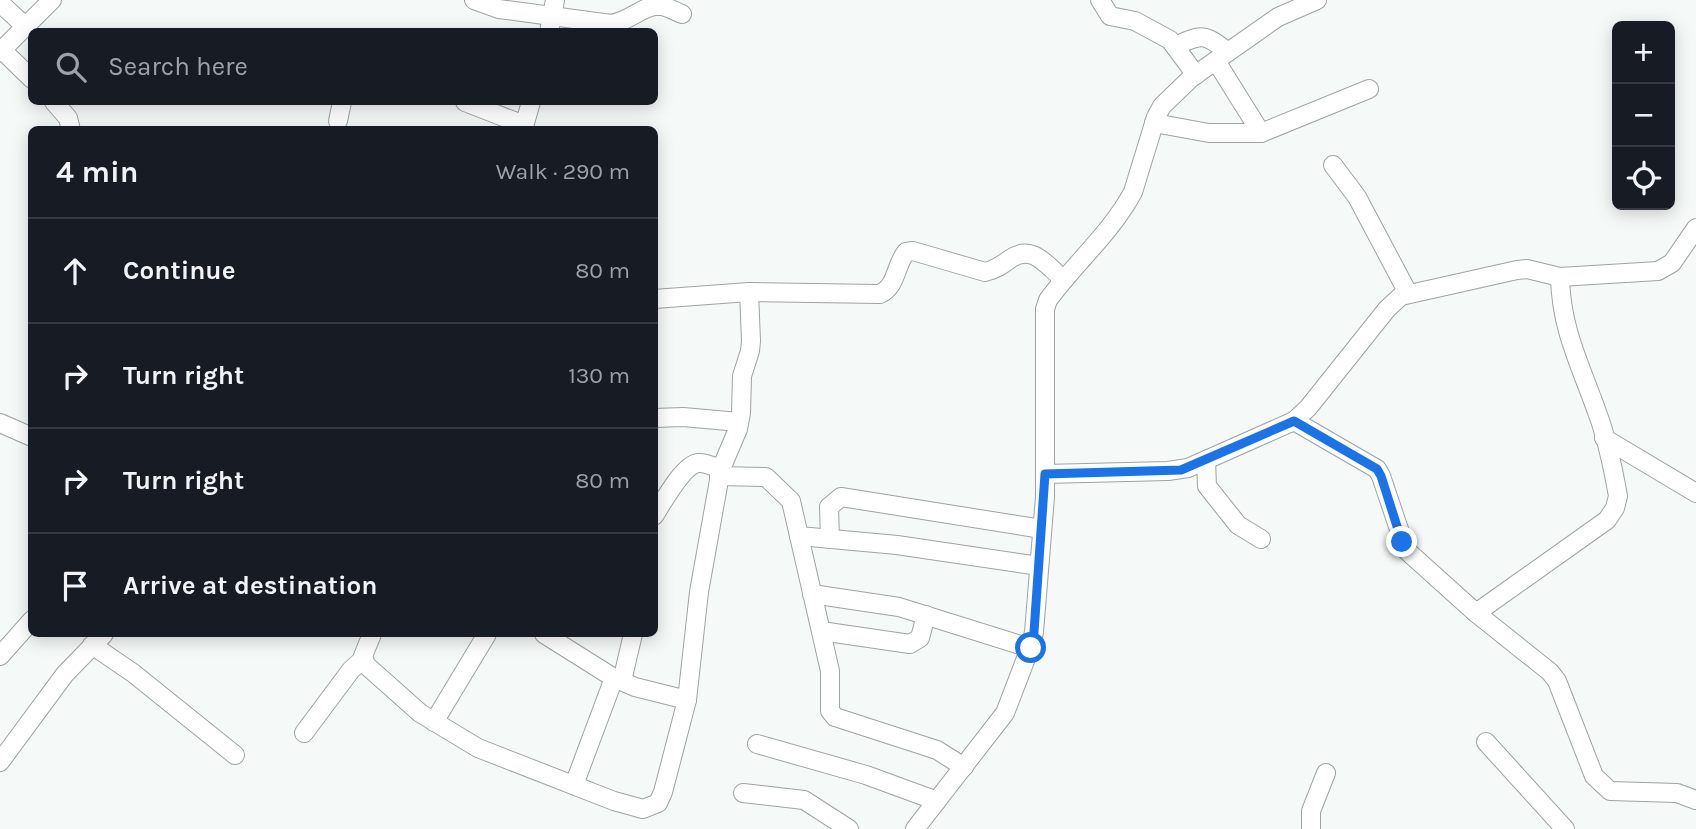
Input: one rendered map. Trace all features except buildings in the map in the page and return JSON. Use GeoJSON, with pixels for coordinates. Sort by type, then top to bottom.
{"type":"FeatureCollection","features":[{"type":"Feature","properties":{"kind":"street"},"geometry":{"type":"LineString","coordinates":[[28,75],[1,51],[52,0]]}},
{"type":"Feature","properties":{"kind":"street"},"geometry":{"type":"LineString","coordinates":[[474,0],[499,9],[611,24],[624,22],[647,7],[661,5],[682,14]]}},
{"type":"Feature","properties":{"kind":"street"},"geometry":{"type":"LineString","coordinates":[[1100,0],[1110,16],[1135,21],[1175,46],[1196,75]]}},
{"type":"Feature","properties":{"kind":"street"},"geometry":{"type":"LineString","coordinates":[[915,829],[1005,713],[1031,648],[1045,474],[1045,309],[1048,300],[1112,225],[1127,203],[1162,106],[1196,75],[1278,16],[1317,0]]}},
{"type":"Feature","properties":{"kind":"street"},"geometry":{"type":"LineString","coordinates":[[0,3],[25,26]]}},
{"type":"Feature","properties":{"kind":"street"},"geometry":{"type":"LineString","coordinates":[[1175,46],[1198,36],[1206,36],[1222,57],[1261,133]]}},
{"type":"Feature","properties":{"kind":"street"},"geometry":{"type":"LineString","coordinates":[[1154,123],[1209,133],[1261,133],[1369,89]]}},
{"type":"Feature","properties":{"kind":"street"},"geometry":{"type":"LineString","coordinates":[[57,105],[68,118],[70,126]]}},
{"type":"Feature","properties":{"kind":"street"},"geometry":{"type":"LineString","coordinates":[[338,121],[341,105]]}},
{"type":"Feature","properties":{"kind":"street"},"geometry":{"type":"LineString","coordinates":[[472,105],[522,126]]}},
{"type":"Feature","properties":{"kind":"street"},"geometry":{"type":"LineString","coordinates":[[524,126],[530,105]]}},
{"type":"Feature","properties":{"kind":"street"},"geometry":{"type":"LineString","coordinates":[[1333,165],[1357,197],[1408,293]]}},
{"type":"Feature","properties":{"kind":"street"},"geometry":{"type":"LineString","coordinates":[[1045,474],[1181,470],[1294,421],[1308,408],[1387,309],[1401,296],[1527,269],[1560,277],[1658,271],[1672,263],[1696,228]]}},
{"type":"Feature","properties":{"kind":"street"},"geometry":{"type":"LineString","coordinates":[[658,299],[749,292],[880,294],[892,285],[901,258],[906,252],[913,251],[985,272],[993,271],[1018,253],[1026,252],[1033,254],[1065,280]]}},
{"type":"Feature","properties":{"kind":"street"},"geometry":{"type":"LineString","coordinates":[[1476,612],[1606,520],[1615,508],[1618,496],[1599,415],[1564,325],[1560,305],[1560,277]]}},
{"type":"Feature","properties":{"kind":"street"},"geometry":{"type":"LineString","coordinates":[[363,659],[375,673],[434,722],[478,748],[642,809],[658,803],[687,700],[699,593],[720,473],[739,422],[742,376],[750,351],[749,292]]}},
{"type":"Feature","properties":{"kind":"street"},"geometry":{"type":"LineString","coordinates":[[658,418],[683,417],[739,422]]}},
{"type":"Feature","properties":{"kind":"street"},"geometry":{"type":"LineString","coordinates":[[1294,421],[1377,469],[1406,550],[1550,672],[1557,681],[1594,776],[1602,784],[1610,791],[1677,793],[1696,800]]}},
{"type":"Feature","properties":{"kind":"street"},"geometry":{"type":"LineString","coordinates":[[0,423],[28,435]]}},
{"type":"Feature","properties":{"kind":"street"},"geometry":{"type":"LineString","coordinates":[[1604,438],[1696,493]]}},
{"type":"Feature","properties":{"kind":"street"},"geometry":{"type":"LineString","coordinates":[[1206,460],[1207,486],[1238,525],[1261,539]]}},
{"type":"Feature","properties":{"kind":"street"},"geometry":{"type":"LineString","coordinates":[[658,510],[682,474],[691,465],[701,462],[720,473],[760,476],[771,480],[791,500],[831,680],[830,711],[835,718],[930,748],[964,766]]}},
{"type":"Feature","properties":{"kind":"street"},"geometry":{"type":"LineString","coordinates":[[830,539],[829,507],[841,497],[1042,530]]}},
{"type":"Feature","properties":{"kind":"street"},"geometry":{"type":"LineString","coordinates":[[799,537],[897,545],[1039,566]]}},
{"type":"Feature","properties":{"kind":"street"},"geometry":{"type":"LineString","coordinates":[[812,594],[899,607],[1031,648]]}},
{"type":"Feature","properties":{"kind":"street"},"geometry":{"type":"LineString","coordinates":[[821,631],[910,644],[920,638],[926,615]]}},
{"type":"Feature","properties":{"kind":"street"},"geometry":{"type":"LineString","coordinates":[[0,656],[28,624]]}},
{"type":"Feature","properties":{"kind":"street"},"geometry":{"type":"LineString","coordinates":[[304,733],[351,670],[363,659],[370,637]]}},
{"type":"Feature","properties":{"kind":"street"},"geometry":{"type":"LineString","coordinates":[[434,722],[485,637]]}},
{"type":"Feature","properties":{"kind":"street"},"geometry":{"type":"LineString","coordinates":[[574,785],[618,680],[631,637]]}},
{"type":"Feature","properties":{"kind":"street"},"geometry":{"type":"LineString","coordinates":[[0,762],[65,674],[98,639],[134,673],[235,755]]}},
{"type":"Feature","properties":{"kind":"street"},"geometry":{"type":"LineString","coordinates":[[572,641],[618,680],[687,700]]}},
{"type":"Feature","properties":{"kind":"street"},"geometry":{"type":"LineString","coordinates":[[1486,742],[1562,828]]}},
{"type":"Feature","properties":{"kind":"street"},"geometry":{"type":"LineString","coordinates":[[757,744],[866,775],[937,802]]}},
{"type":"Feature","properties":{"kind":"street"},"geometry":{"type":"LineString","coordinates":[[1311,829],[1313,804],[1326,773]]}},
{"type":"Feature","properties":{"kind":"street"},"geometry":{"type":"LineString","coordinates":[[743,793],[804,800],[849,829]]}},
{"type":"Feature","properties":{"kind":"route"},"geometry":{"type":"LineString","coordinates":[[1031,648],[1045,474],[1181,470],[1294,421],[1377,469],[1402,542]]}}]}
